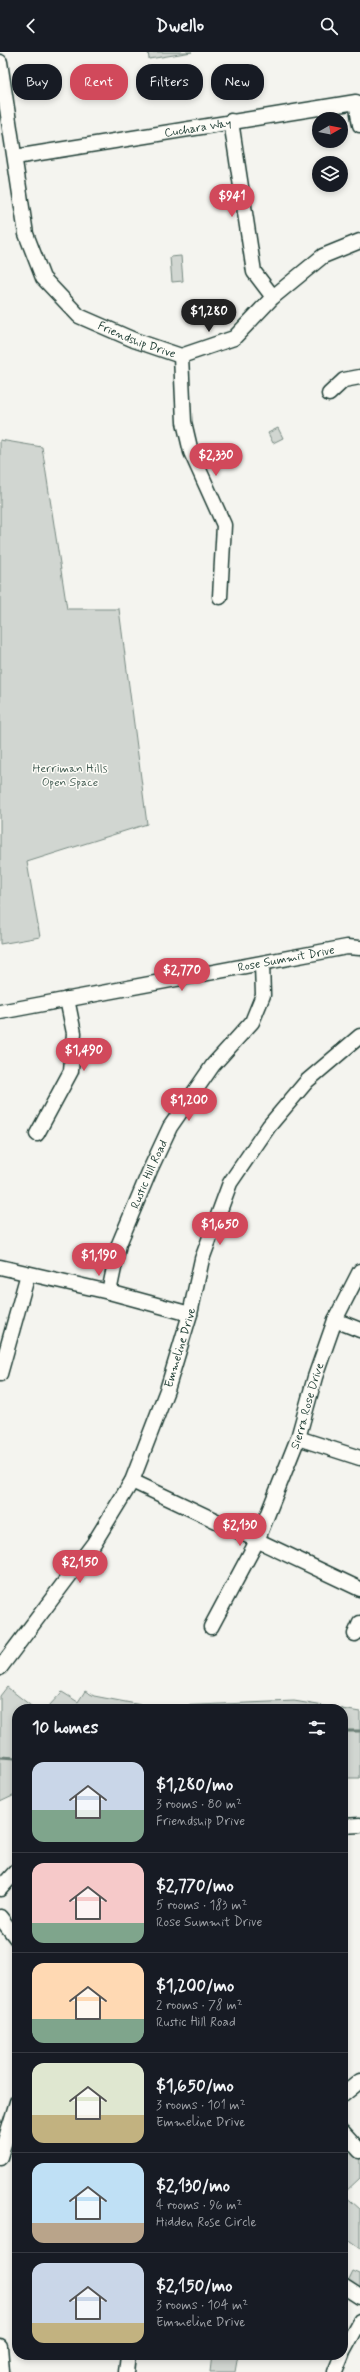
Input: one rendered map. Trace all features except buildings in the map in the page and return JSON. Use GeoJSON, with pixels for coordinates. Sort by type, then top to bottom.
{"type":"FeatureCollection","features":[{"type":"Feature","properties":{"kind":"street","name":"Friendship Drive"},"geometry":{"type":"LineString","coordinates":[[0,62],[26,234],[43,278],[79,316],[134,340],[181,356],[234,338],[273,297],[323,256],[360,241]]}},
{"type":"Feature","properties":{"kind":"street","name":"Cuchara Way"},"geometry":{"type":"LineString","coordinates":[[15,157],[356,102],[360,125]]}},
{"type":"Feature","properties":{"kind":"street"},"geometry":{"type":"LineString","coordinates":[[232,121],[254,272],[273,297]]}},
{"type":"Feature","properties":{"kind":"street"},"geometry":{"type":"LineString","coordinates":[[181,356],[184,422],[191,452],[224,525],[220,597]]}},
{"type":"Feature","properties":{"kind":"street"},"geometry":{"type":"LineString","coordinates":[[329,394],[344,380],[360,377]]}},
{"type":"Feature","properties":{"kind":"street","name":"Rose Summit Drive"},"geometry":{"type":"LineString","coordinates":[[0,1012],[347,947],[360,948]]}},
{"type":"Feature","properties":{"kind":"street","name":"Rustic Hill Road"},"geometry":{"type":"LineString","coordinates":[[109,1292],[119,1244],[170,1127],[212,1064],[252,1022],[263,995],[262,964]]}},
{"type":"Feature","properties":{"kind":"street"},"geometry":{"type":"LineString","coordinates":[[37,1134],[71,1071],[74,1033],[67,999]]}},
{"type":"Feature","properties":{"kind":"street","name":"Emmeline Drive"},"geometry":{"type":"LineString","coordinates":[[0,1668],[94,1543],[132,1481],[167,1390],[190,1314],[202,1259],[230,1183],[269,1126],[307,1081],[360,1036]]}},
{"type":"Feature","properties":{"kind":"street"},"geometry":{"type":"LineString","coordinates":[[0,1267],[109,1292],[190,1314]]}},
{"type":"Feature","properties":{"kind":"street","name":"Sierra Rose Drive"},"geometry":{"type":"LineString","coordinates":[[211,1627],[257,1541],[298,1438],[315,1377],[335,1320],[360,1271]]}},
{"type":"Feature","properties":{"kind":"street"},"geometry":{"type":"LineString","coordinates":[[0,1374],[28,1274]]}},
{"type":"Feature","properties":{"kind":"street"},"geometry":{"type":"LineString","coordinates":[[335,1320],[360,1330]]}},
{"type":"Feature","properties":{"kind":"street"},"geometry":{"type":"LineString","coordinates":[[298,1438],[360,1458]]}},
{"type":"Feature","properties":{"kind":"street"},"geometry":{"type":"LineString","coordinates":[[132,1481],[360,1589]]}},
{"type":"Feature","properties":{"kind":"street"},"geometry":{"type":"LineString","coordinates":[[348,1826],[360,1825]]}},
{"type":"Feature","properties":{"kind":"street"},"geometry":{"type":"LineString","coordinates":[[0,1889],[12,1876]]}},
{"type":"Feature","properties":{"kind":"street"},"geometry":{"type":"LineString","coordinates":[[0,1917],[12,1933]]}},
{"type":"Feature","properties":{"kind":"street"},"geometry":{"type":"LineString","coordinates":[[348,2091],[360,2081]]}},
{"type":"Feature","properties":{"kind":"street"},"geometry":{"type":"LineString","coordinates":[[0,2157],[11,2138]]}},
{"type":"Feature","properties":{"kind":"street"},"geometry":{"type":"LineString","coordinates":[[348,2138],[360,2151]]}},
{"type":"Feature","properties":{"kind":"street"},"geometry":{"type":"LineString","coordinates":[[348,2289],[360,2297]]}},
{"type":"Feature","properties":{"kind":"street"},"geometry":{"type":"LineString","coordinates":[[348,2343],[360,2321]]}},
{"type":"Feature","properties":{"kind":"street"},"geometry":{"type":"LineString","coordinates":[[0,2346],[2,2372]]}},
{"type":"Feature","properties":{"kind":"street"},"geometry":{"type":"LineString","coordinates":[[126,2372],[127,2360]]}},
{"type":"Feature","properties":{"kind":"street"},"geometry":{"type":"LineString","coordinates":[[335,2372],[340,2360]]}},
{"type":"Feature","properties":{"kind":"green space"},"geometry":{"type":"Polygon","coordinates":[[[148,52],[192,52],[149,59],[148,52]]]}},
{"type":"Feature","properties":{"kind":"green space"},"geometry":{"type":"Polygon","coordinates":[[[181,256],[183,281],[172,282],[170,257],[181,256]]]}},
{"type":"Feature","properties":{"kind":"green space"},"geometry":{"type":"Polygon","coordinates":[[[278,428],[283,438],[273,443],[268,433],[278,428]]]}},
{"type":"Feature","properties":{"kind":"green space","name":"Herriman Hills Open Space"},"geometry":{"type":"Polygon","coordinates":[[[0,440],[42,447],[67,609],[119,609],[147,824],[27,862],[40,937],[0,944],[0,440]]]}},
{"type":"Feature","properties":{"kind":"green space"},"geometry":{"type":"Polygon","coordinates":[[[7,1687],[29,1704],[12,1704],[12,1796],[0,1802],[0,1696],[7,1687]]]}},
{"type":"Feature","properties":{"kind":"green space"},"geometry":{"type":"Polygon","coordinates":[[[85,1691],[94,1696],[136,1704],[51,1704],[62,1692],[78,1702],[85,1691]]]}},
{"type":"Feature","properties":{"kind":"green space"},"geometry":{"type":"Polygon","coordinates":[[[294,1701],[312,1704],[223,1704],[294,1701]]]}},
{"type":"Feature","properties":{"kind":"green space"},"geometry":{"type":"Polygon","coordinates":[[[348,1710],[360,1712],[360,1778],[348,1778],[348,1710]]]}},
{"type":"Feature","properties":{"kind":"green space"},"geometry":{"type":"Polygon","coordinates":[[[348,2147],[360,2160],[360,2178],[348,2189],[348,2147]]]}},
{"type":"Feature","properties":{"kind":"green space"},"geometry":{"type":"Polygon","coordinates":[[[348,2198],[360,2209],[360,2249],[348,2241],[348,2198]]]}},
{"type":"Feature","properties":{"kind":"green space"},"geometry":{"type":"Polygon","coordinates":[[[353,2271],[360,2274],[360,2288],[348,2281],[353,2271]]]}},
{"type":"Feature","properties":{"kind":"green space"},"geometry":{"type":"Polygon","coordinates":[[[211,2360],[237,2360],[235,2372],[210,2372],[211,2360]]]}},
{"type":"Feature","properties":{"kind":"waterway"},"geometry":{"type":"LineString","coordinates":[[348,1731],[360,1731]]}},
{"type":"Feature","properties":{"kind":"waterway"},"geometry":{"type":"LineString","coordinates":[[0,1757],[12,1758]]}}]}
